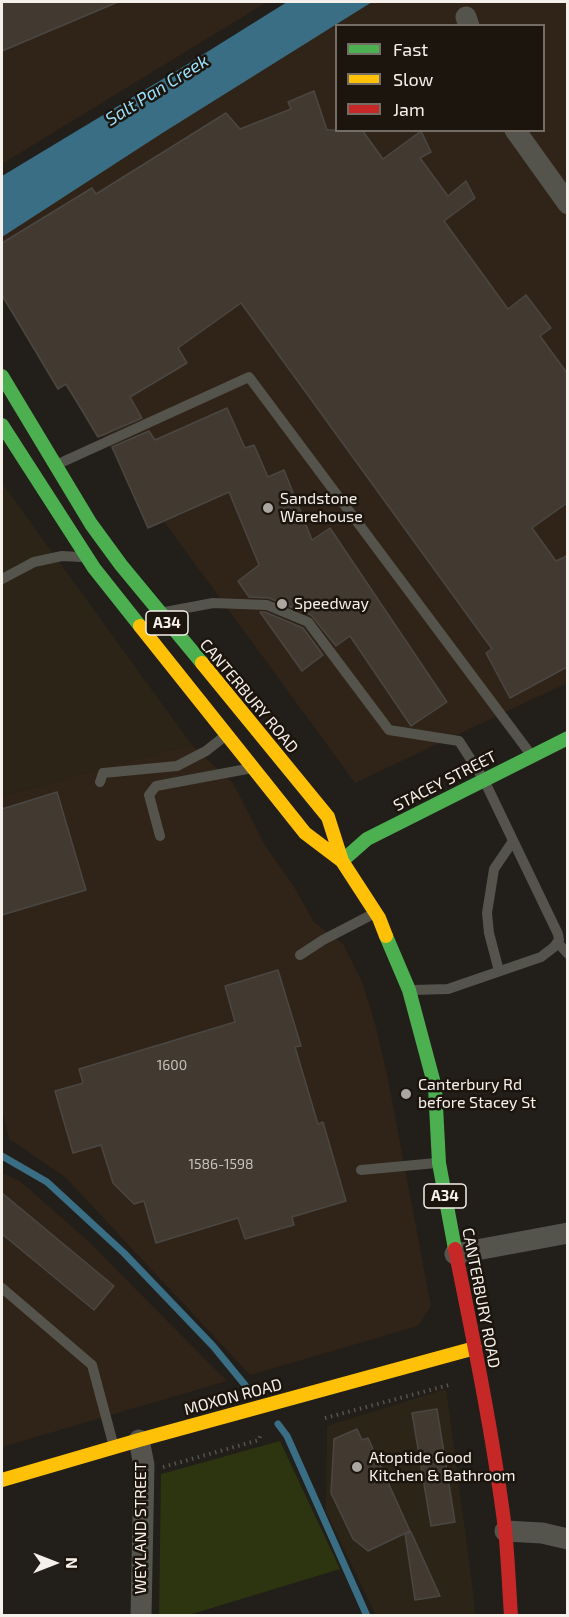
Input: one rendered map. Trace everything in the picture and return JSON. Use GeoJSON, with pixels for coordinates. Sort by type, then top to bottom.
{"type":"FeatureCollection","features":[{"type":"Feature","properties":{"kind":"main road","name":"CANTERBURY ROAD"},"geometry":{"type":"LineString","coordinates":[[2,376],[91,524],[121,565],[328,817],[342,861],[376,913],[394,952],[409,990],[435,1087],[440,1163],[455,1254],[475,1348],[505,1531],[511,1616]]}},
{"type":"Feature","properties":{"kind":"main road","name":"CANTERBURY ROAD"},"geometry":{"type":"LineString","coordinates":[[2,425],[87,557],[305,833],[342,861]]}},
{"type":"Feature","properties":{"kind":"main road","name":"STACEY STREET"},"geometry":{"type":"LineString","coordinates":[[342,861],[367,839],[567,738]]}},
{"type":"Feature","properties":{"kind":"main road","name":"MOXON ROAD"},"geometry":{"type":"LineString","coordinates":[[2,1480],[475,1348]]}},
{"type":"Feature","properties":{"kind":"street"},"geometry":{"type":"LineString","coordinates":[[516,132],[567,204]]}},
{"type":"Feature","properties":{"kind":"street"},"geometry":{"type":"LineString","coordinates":[[455,1254],[567,1233]]}},
{"type":"Feature","properties":{"kind":"street","name":"WEYLAND STREET"},"geometry":{"type":"LineString","coordinates":[[139,1440],[144,1465],[141,1616]]}},
{"type":"Feature","properties":{"kind":"street"},"geometry":{"type":"LineString","coordinates":[[505,1531],[542,1533],[567,1539]]}},
{"type":"Feature","properties":{"kind":"lane"},"geometry":{"type":"LineString","coordinates":[[56,466],[249,377],[532,756]]}},
{"type":"Feature","properties":{"kind":"lane"},"geometry":{"type":"LineString","coordinates":[[2,579],[34,562],[63,556],[87,557]]}},
{"type":"Feature","properties":{"kind":"lane"},"geometry":{"type":"LineString","coordinates":[[159,613],[213,603],[267,605],[308,622],[389,730],[459,741],[484,780],[558,934],[558,943],[567,954]]}},
{"type":"Feature","properties":{"kind":"lane"},"geometry":{"type":"LineString","coordinates":[[100,782],[103,773],[177,765],[206,751],[226,735]]}},
{"type":"Feature","properties":{"kind":"lane"},"geometry":{"type":"LineString","coordinates":[[160,836],[149,795],[156,786],[253,768]]}},
{"type":"Feature","properties":{"kind":"lane"},"geometry":{"type":"LineString","coordinates":[[499,971],[489,933],[487,913],[494,869],[513,841]]}},
{"type":"Feature","properties":{"kind":"lane"},"geometry":{"type":"LineString","coordinates":[[300,955],[323,940],[376,913]]}},
{"type":"Feature","properties":{"kind":"lane"},"geometry":{"type":"LineString","coordinates":[[409,990],[448,989],[541,957],[558,943]]}},
{"type":"Feature","properties":{"kind":"lane"},"geometry":{"type":"LineString","coordinates":[[361,1170],[440,1163]]}},
{"type":"Feature","properties":{"kind":"lane"},"geometry":{"type":"LineString","coordinates":[[2,1288],[92,1365],[114,1448]]}},
{"type":"Feature","properties":{"kind":"path"},"geometry":{"type":"LineString","coordinates":[[316,1418],[335,1417],[449,1385]]}},
{"type":"Feature","properties":{"kind":"path"},"geometry":{"type":"LineString","coordinates":[[161,1467],[259,1440],[262,1427]]}},
{"type":"Feature","properties":{"kind":"shaded area"},"geometry":{"type":"Polygon","coordinates":[[[2,2],[267,2],[2,164],[2,2]]]}},
{"type":"Feature","properties":{"kind":"shaded area"},"geometry":{"type":"Polygon","coordinates":[[[363,2],[567,2],[567,683],[355,783],[2,300],[2,228],[363,2]]]}},
{"type":"Feature","properties":{"kind":"shaded area"},"geometry":{"type":"Polygon","coordinates":[[[2,483],[191,744],[2,796],[2,483]]]}},
{"type":"Feature","properties":{"kind":"shaded area"},"geometry":{"type":"Polygon","coordinates":[[[191,744],[233,783],[265,845],[293,885],[314,922],[343,944],[363,984],[388,1079],[431,1306],[418,1326],[250,1375],[65,1177],[9,1139],[2,1109],[2,796],[191,744]]]}},
{"type":"Feature","properties":{"kind":"shaded area"},"geometry":{"type":"Polygon","coordinates":[[[2,1173],[20,1181],[87,1240],[227,1381],[2,1447],[2,1173]]]}},
{"type":"Feature","properties":{"kind":"shaded area"},"geometry":{"type":"Polygon","coordinates":[[[446,1389],[475,1615],[376,1615],[326,1512],[327,1426],[446,1389]]]}},
{"type":"Feature","properties":{"kind":"green space"},"geometry":{"type":"Polygon","coordinates":[[[280,1441],[340,1569],[189,1615],[159,1615],[161,1474],[280,1441]]]}},
{"type":"Feature","properties":{"kind":"water","name":"Salt Pan Creek"},"geometry":{"type":"Polygon","coordinates":[[[287,2],[372,2],[2,237],[2,176],[287,2]]]}},
{"type":"Feature","properties":{"kind":"building"},"geometry":{"type":"Polygon","coordinates":[[[2,2],[118,2],[2,51],[2,2]]]}},
{"type":"Feature","properties":{"kind":"building"},"geometry":{"type":"Polygon","coordinates":[[[314,91],[327,130],[363,132],[383,159],[421,132],[431,152],[420,158],[448,196],[466,181],[475,198],[444,221],[508,309],[526,295],[551,328],[540,336],[567,373],[567,503],[532,528],[556,561],[567,556],[567,667],[510,698],[486,653],[492,649],[241,303],[178,348],[187,363],[130,397],[142,418],[98,437],[66,384],[58,389],[2,295],[2,243],[92,188],[96,194],[226,113],[240,129],[291,109],[288,102],[314,91]]]}},
{"type":"Feature","properties":{"kind":"building"},"geometry":{"type":"Polygon","coordinates":[[[227,408],[245,448],[254,445],[268,477],[284,470],[312,540],[330,528],[447,702],[411,726],[350,636],[336,646],[311,615],[269,598],[249,597],[238,581],[259,565],[229,492],[148,528],[112,447],[149,431],[155,440],[227,408]]]}},
{"type":"Feature","properties":{"kind":"building"},"geometry":{"type":"Polygon","coordinates":[[[260,612],[303,628],[323,655],[302,671],[260,612]]]}},
{"type":"Feature","properties":{"kind":"building"},"geometry":{"type":"Polygon","coordinates":[[[57,792],[86,890],[2,915],[2,809],[57,792]]]}},
{"type":"Feature","properties":{"kind":"building"},"geometry":{"type":"Polygon","coordinates":[[[278,970],[301,1046],[295,1047],[318,1124],[323,1122],[346,1201],[292,1217],[294,1225],[245,1239],[238,1218],[156,1243],[144,1201],[134,1204],[113,1183],[101,1145],[73,1153],[55,1091],[83,1083],[79,1069],[235,1022],[225,986],[278,970]]]}},
{"type":"Feature","properties":{"kind":"building"},"geometry":{"type":"Polygon","coordinates":[[[2,1193],[114,1286],[94,1310],[2,1234],[2,1193]]]}},
{"type":"Feature","properties":{"kind":"building"},"geometry":{"type":"Polygon","coordinates":[[[437,1409],[455,1522],[431,1526],[412,1413],[437,1409]]]}},
{"type":"Feature","properties":{"kind":"building","name":"Atoptide Good Kitchen & Bathroom"},"geometry":{"type":"Polygon","coordinates":[[[357,1429],[362,1440],[368,1438],[410,1531],[368,1551],[353,1539],[331,1493],[334,1439],[357,1429]]]}},
{"type":"Feature","properties":{"kind":"building"},"geometry":{"type":"Polygon","coordinates":[[[411,1532],[440,1596],[415,1600],[405,1534],[411,1532]]]}},
{"type":"Feature","properties":{"kind":"waterway"},"geometry":{"type":"LineString","coordinates":[[2,1156],[47,1182],[124,1253],[213,1346],[245,1385]]}},
{"type":"Feature","properties":{"kind":"waterway"},"geometry":{"type":"LineString","coordinates":[[278,1424],[287,1436],[367,1616]]}},
{"type":"Feature","properties":{"kind":"traffic: fast"},"geometry":{"type":"LineString","coordinates":[[2,376],[91,524],[121,565],[202,663]]}},
{"type":"Feature","properties":{"kind":"traffic: fast"},"geometry":{"type":"LineString","coordinates":[[2,425],[94,568],[140,626]]}},
{"type":"Feature","properties":{"kind":"traffic: fast"},"geometry":{"type":"LineString","coordinates":[[342,861],[367,839],[568,738]]}},
{"type":"Feature","properties":{"kind":"traffic: fast"},"geometry":{"type":"LineString","coordinates":[[386,936],[409,990],[435,1087],[439,1163],[455,1249]]}},
{"type":"Feature","properties":{"kind":"traffic: slow"},"geometry":{"type":"LineString","coordinates":[[140,626],[305,833],[342,861],[379,918],[386,936]]}},
{"type":"Feature","properties":{"kind":"traffic: slow"},"geometry":{"type":"LineString","coordinates":[[202,663],[328,817],[342,861]]}},
{"type":"Feature","properties":{"kind":"traffic: slow"},"geometry":{"type":"LineString","coordinates":[[2,1480],[475,1348]]}},
{"type":"Feature","properties":{"kind":"traffic: jam"},"geometry":{"type":"LineString","coordinates":[[455,1249],[495,1459],[506,1540],[511,1616]]}},
{"type":"Feature","properties":{"kind":"place","name":"Sandstone Warehouse"},"geometry":{"type":"Point","coordinates":[268,508]}},
{"type":"Feature","properties":{"kind":"place","name":"Speedway"},"geometry":{"type":"Point","coordinates":[282,604]}},
{"type":"Feature","properties":{"kind":"place","name":"Canterbury Rd before Stacey St"},"geometry":{"type":"Point","coordinates":[406,1094]}},
{"type":"Feature","properties":{"kind":"place","name":"Atoptide Good Kitchen & Bathroom"},"geometry":{"type":"Point","coordinates":[357,1467]}}]}
